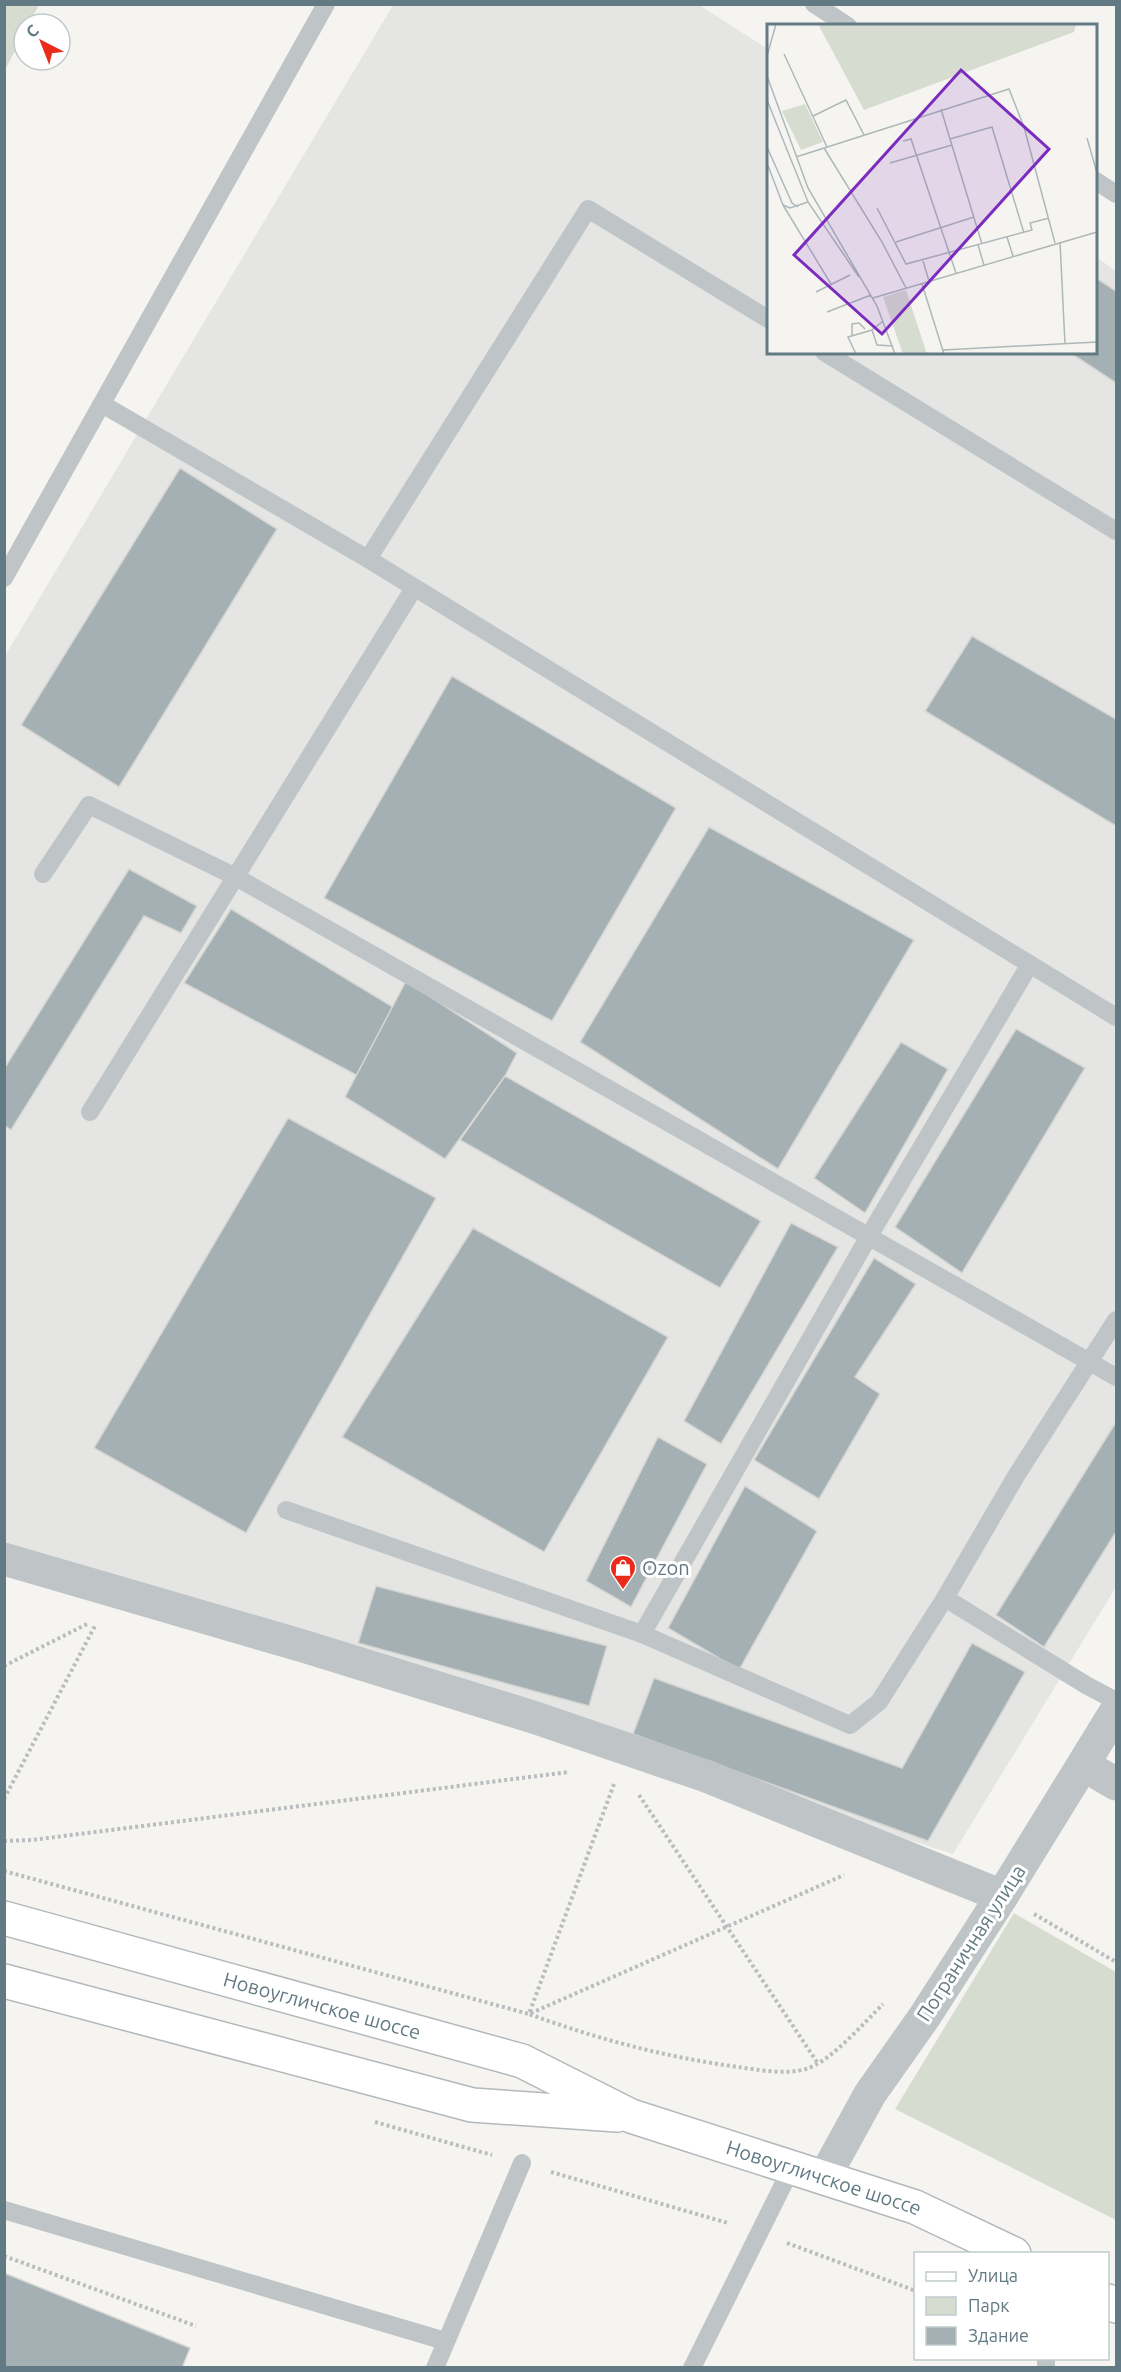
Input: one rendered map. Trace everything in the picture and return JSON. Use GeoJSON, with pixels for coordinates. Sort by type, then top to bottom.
{"type":"FeatureCollection","features":[{"type":"Feature","properties":{"kind":"main road","name":"Новоугличское шоссе"},"geometry":{"type":"LineString","coordinates":[[4,1918],[522,2061],[631,2115],[915,2207],[1012,2252]]}},
{"type":"Feature","properties":{"kind":"main road","name":"Новоугличское шоссе"},"geometry":{"type":"LineString","coordinates":[[4,1981],[472,2105],[631,2115]]}},
{"type":"Feature","properties":{"kind":"street"},"geometry":{"type":"LineString","coordinates":[[4,1559],[303,1646],[536,1718],[706,1776],[1002,1896]]}},
{"type":"Feature","properties":{"kind":"street","name":"Пограничная улица"},"geometry":{"type":"LineString","coordinates":[[825,2176],[870,2094],[925,2016],[1116,1711]]}},
{"type":"Feature","properties":{"kind":"street"},"geometry":{"type":"LineString","coordinates":[[1084,1765],[1116,1784]]}},
{"type":"Feature","properties":{"kind":"lane"},"geometry":{"type":"LineString","coordinates":[[4,578],[326,4]]}},
{"type":"Feature","properties":{"kind":"lane"},"geometry":{"type":"LineString","coordinates":[[814,4],[845,24]]}},
{"type":"Feature","properties":{"kind":"lane"},"geometry":{"type":"LineString","coordinates":[[1097,182],[1116,194]]}},
{"type":"Feature","properties":{"kind":"lane"},"geometry":{"type":"LineString","coordinates":[[368,559],[588,209],[767,318]]}},
{"type":"Feature","properties":{"kind":"lane"},"geometry":{"type":"LineString","coordinates":[[827,354],[1116,531]]}},
{"type":"Feature","properties":{"kind":"lane"},"geometry":{"type":"LineString","coordinates":[[102,404],[368,559],[1116,1017]]}},
{"type":"Feature","properties":{"kind":"lane"},"geometry":{"type":"LineString","coordinates":[[90,1112],[414,588]]}},
{"type":"Feature","properties":{"kind":"lane"},"geometry":{"type":"LineString","coordinates":[[43,874],[89,805],[236,877],[1116,1377]]}},
{"type":"Feature","properties":{"kind":"lane"},"geometry":{"type":"LineString","coordinates":[[642,1634],[869,1236],[1030,964]]}},
{"type":"Feature","properties":{"kind":"lane"},"geometry":{"type":"LineString","coordinates":[[286,1510],[642,1634],[850,1725],[879,1702],[945,1598],[1016,1476],[1116,1320]]}},
{"type":"Feature","properties":{"kind":"lane"},"geometry":{"type":"LineString","coordinates":[[945,1598],[1116,1701]]}},
{"type":"Feature","properties":{"kind":"lane"},"geometry":{"type":"LineString","coordinates":[[435,2367],[522,2163]]}},
{"type":"Feature","properties":{"kind":"lane"},"geometry":{"type":"LineString","coordinates":[[692,2367],[792,2167]]}},
{"type":"Feature","properties":{"kind":"lane"},"geometry":{"type":"LineString","coordinates":[[4,2210],[445,2341]]}},
{"type":"Feature","properties":{"kind":"path"},"geometry":{"type":"LineString","coordinates":[[4,1666],[100,1617],[4,1799]]}},
{"type":"Feature","properties":{"kind":"path"},"geometry":{"type":"LineString","coordinates":[[4,1841],[32,1840],[573,1772]]}},
{"type":"Feature","properties":{"kind":"path"},"geometry":{"type":"LineString","coordinates":[[529,2014],[616,1778]]}},
{"type":"Feature","properties":{"kind":"path"},"geometry":{"type":"LineString","coordinates":[[633,1785],[817,2062]]}},
{"type":"Feature","properties":{"kind":"path"},"geometry":{"type":"LineString","coordinates":[[4,1870],[529,2014],[647,2052],[704,2062],[769,2071],[807,2069],[834,2053],[888,2000]]}},
{"type":"Feature","properties":{"kind":"path"},"geometry":{"type":"LineString","coordinates":[[529,2014],[854,1871]]}},
{"type":"Feature","properties":{"kind":"path"},"geometry":{"type":"LineString","coordinates":[[1002,1896],[1116,1962]]}},
{"type":"Feature","properties":{"kind":"path"},"geometry":{"type":"LineString","coordinates":[[370,2121],[759,2232],[914,2291]]}},
{"type":"Feature","properties":{"kind":"path"},"geometry":{"type":"LineString","coordinates":[[4,2256],[196,2326]]}},
{"type":"Feature","properties":{"kind":"shaded area"},"geometry":{"type":"Polygon","coordinates":[[[393,5],[699,5],[767,48],[767,354],[1097,354],[1097,258],[1116,271],[1116,1587],[953,1854],[5,1553],[5,656],[393,5]]]}},
{"type":"Feature","properties":{"kind":"green space"},"geometry":{"type":"Polygon","coordinates":[[[5,4],[39,5],[35,12],[12,12],[12,56],[5,70],[5,4]]]}},
{"type":"Feature","properties":{"kind":"green space"},"geometry":{"type":"Polygon","coordinates":[[[1014,1913],[1116,1972],[1116,2220],[895,2109],[1014,1913]]]}},
{"type":"Feature","properties":{"kind":"building"},"geometry":{"type":"Polygon","coordinates":[[[1097,279],[1116,291],[1116,383],[1072,354],[1097,354],[1097,279]]]}},
{"type":"Feature","properties":{"kind":"building"},"geometry":{"type":"Polygon","coordinates":[[[180,468],[277,529],[119,787],[21,725],[180,468]]]}},
{"type":"Feature","properties":{"kind":"building"},"geometry":{"type":"Polygon","coordinates":[[[972,636],[1116,719],[1116,826],[925,711],[972,636]]]}},
{"type":"Feature","properties":{"kind":"building"},"geometry":{"type":"Polygon","coordinates":[[[452,676],[676,808],[552,1021],[324,898],[452,676]]]}},
{"type":"Feature","properties":{"kind":"building"},"geometry":{"type":"Polygon","coordinates":[[[709,827],[914,940],[778,1169],[580,1042],[709,827]]]}},
{"type":"Feature","properties":{"kind":"building"},"geometry":{"type":"Polygon","coordinates":[[[129,869],[197,906],[181,933],[144,916],[11,1130],[4,1125],[4,1069],[129,869]]]}},
{"type":"Feature","properties":{"kind":"building"},"geometry":{"type":"Polygon","coordinates":[[[231,909],[393,1007],[358,1076],[184,983],[231,909]]]}},
{"type":"Feature","properties":{"kind":"building"},"geometry":{"type":"Polygon","coordinates":[[[406,981],[517,1053],[505,1076],[445,1159],[345,1097],[406,981]]]}},
{"type":"Feature","properties":{"kind":"building"},"geometry":{"type":"Polygon","coordinates":[[[1016,1029],[1085,1068],[962,1273],[895,1227],[1016,1029]]]}},
{"type":"Feature","properties":{"kind":"building"},"geometry":{"type":"Polygon","coordinates":[[[901,1042],[948,1069],[865,1213],[814,1178],[901,1042]]]}},
{"type":"Feature","properties":{"kind":"building"},"geometry":{"type":"Polygon","coordinates":[[[505,1076],[761,1221],[720,1288],[460,1140],[505,1076]]]}},
{"type":"Feature","properties":{"kind":"building"},"geometry":{"type":"Polygon","coordinates":[[[288,1118],[436,1198],[246,1533],[94,1448],[288,1118]]]}},
{"type":"Feature","properties":{"kind":"building"},"geometry":{"type":"Polygon","coordinates":[[[791,1223],[838,1247],[721,1444],[684,1421],[791,1223]]]}},
{"type":"Feature","properties":{"kind":"building"},"geometry":{"type":"Polygon","coordinates":[[[473,1228],[668,1337],[544,1552],[342,1437],[473,1228]]]}},
{"type":"Feature","properties":{"kind":"building"},"geometry":{"type":"Polygon","coordinates":[[[874,1258],[916,1284],[855,1377],[880,1394],[819,1499],[754,1460],[874,1258]]]}},
{"type":"Feature","properties":{"kind":"building"},"geometry":{"type":"Polygon","coordinates":[[[1116,1422],[1116,1532],[1044,1647],[996,1615],[1116,1422]]]}},
{"type":"Feature","properties":{"kind":"building"},"geometry":{"type":"Polygon","coordinates":[[[658,1437],[707,1464],[631,1607],[586,1581],[658,1437]]]}},
{"type":"Feature","properties":{"kind":"building"},"geometry":{"type":"Polygon","coordinates":[[[745,1486],[817,1531],[739,1670],[668,1628],[745,1486]]]}},
{"type":"Feature","properties":{"kind":"building"},"geometry":{"type":"Polygon","coordinates":[[[376,1586],[607,1646],[589,1706],[358,1643],[376,1586]]]}},
{"type":"Feature","properties":{"kind":"building"},"geometry":{"type":"Polygon","coordinates":[[[972,1643],[1025,1672],[928,1841],[633,1734],[654,1678],[902,1768],[972,1643]]]}},
{"type":"Feature","properties":{"kind":"building"},"geometry":{"type":"Polygon","coordinates":[[[4,2273],[190,2348],[182,2368],[4,2368],[4,2273]]]}},
{"type":"Feature","properties":{"kind":"place","name":"Ozon"},"geometry":{"type":"Point","coordinates":[623,1591]}}]}
